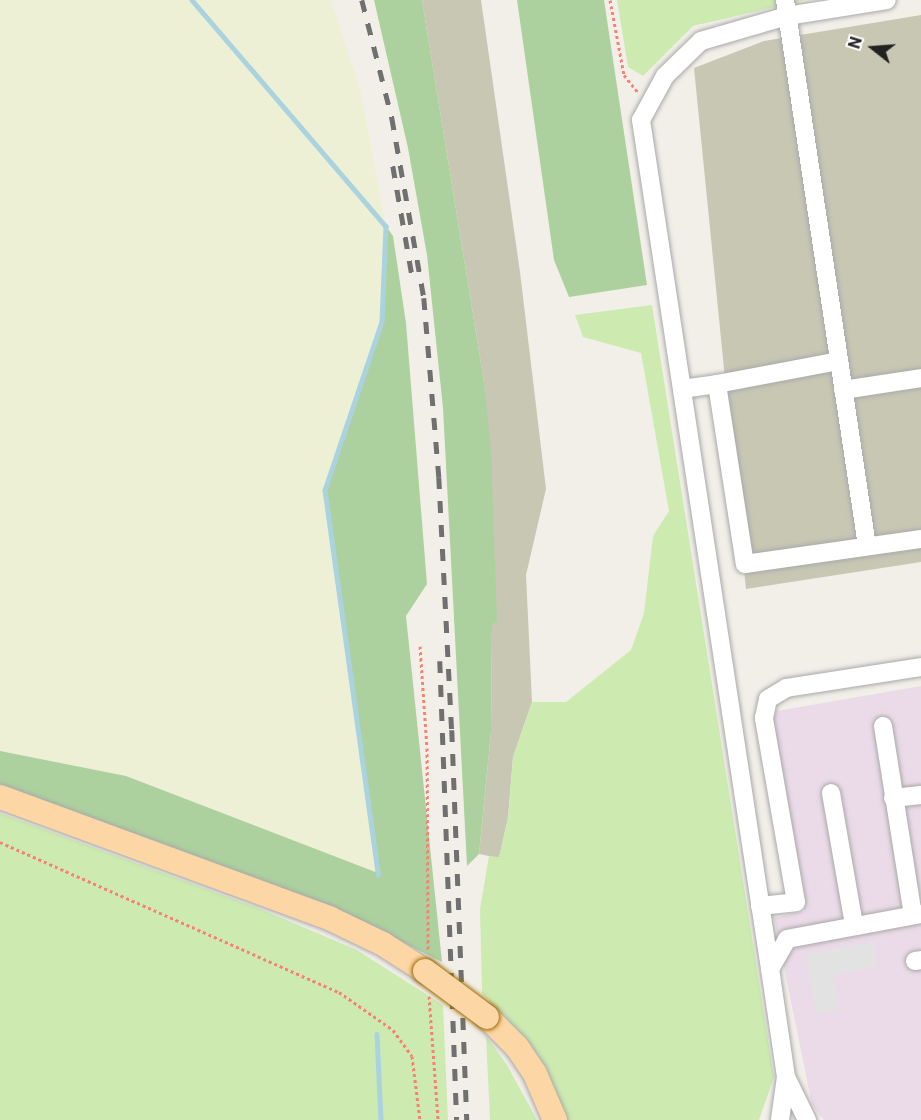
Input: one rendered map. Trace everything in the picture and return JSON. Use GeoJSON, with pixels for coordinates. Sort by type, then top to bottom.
{"type":"FeatureCollection","features":[{"type":"Feature","properties":{"kind":"main road"},"geometry":{"type":"LineString","coordinates":[[0,797],[329,918],[383,944],[427,972],[487,1017],[517,1047],[535,1074],[555,1120]]}},
{"type":"Feature","properties":{"kind":"street"},"geometry":{"type":"LineString","coordinates":[[780,1120],[786,1077],[712,604],[641,120],[665,76],[701,41],[786,8],[887,0]]}},
{"type":"Feature","properties":{"kind":"street"},"geometry":{"type":"LineString","coordinates":[[786,8],[867,546]]}},
{"type":"Feature","properties":{"kind":"street"},"geometry":{"type":"LineString","coordinates":[[682,389],[839,361]]}},
{"type":"Feature","properties":{"kind":"street"},"geometry":{"type":"LineString","coordinates":[[843,390],[921,378]]}},
{"type":"Feature","properties":{"kind":"street"},"geometry":{"type":"LineString","coordinates":[[717,384],[745,564],[921,539]]}},
{"type":"Feature","properties":{"kind":"street"},"geometry":{"type":"LineString","coordinates":[[760,906],[796,902],[764,718],[768,699],[786,688],[921,667]]}},
{"type":"Feature","properties":{"kind":"street"},"geometry":{"type":"LineString","coordinates":[[770,969],[787,939],[917,915],[893,798],[883,726]]}},
{"type":"Feature","properties":{"kind":"street"},"geometry":{"type":"LineString","coordinates":[[831,793],[854,925]]}},
{"type":"Feature","properties":{"kind":"street"},"geometry":{"type":"LineString","coordinates":[[893,798],[921,795]]}},
{"type":"Feature","properties":{"kind":"street"},"geometry":{"type":"LineString","coordinates":[[786,1077],[807,1120]]}},
{"type":"Feature","properties":{"kind":"path"},"geometry":{"type":"LineString","coordinates":[[610,0],[624,75],[649,105]]}},
{"type":"Feature","properties":{"kind":"path"},"geometry":{"type":"LineString","coordinates":[[420,646],[427,748],[427,972],[438,1120]]}},
{"type":"Feature","properties":{"kind":"path"},"geometry":{"type":"LineString","coordinates":[[0,842],[339,992],[393,1030],[412,1056],[420,1120]]}},
{"type":"Feature","properties":{"kind":"shaded area"},"geometry":{"type":"Polygon","coordinates":[[[0,0],[331,0],[361,93],[386,226],[382,322],[325,490],[378,874],[126,776],[0,751],[0,0]]]}},
{"type":"Feature","properties":{"kind":"shaded area"},"geometry":{"type":"Polygon","coordinates":[[[422,0],[481,0],[520,272],[546,489],[526,575],[532,702],[513,757],[508,818],[499,858],[479,854],[491,732],[492,625],[484,382],[422,0]]]}},
{"type":"Feature","properties":{"kind":"shaded area"},"geometry":{"type":"Polygon","coordinates":[[[921,15],[921,562],[746,589],[694,68],[764,41],[921,15]]]}},
{"type":"Feature","properties":{"kind":"shaded area"},"geometry":{"type":"Polygon","coordinates":[[[921,686],[921,1120],[824,1120],[812,1105],[774,918],[804,911],[771,712],[921,686]]]}},
{"type":"Feature","properties":{"kind":"shaded area"},"geometry":{"type":"Polygon","coordinates":[[[873,942],[877,967],[833,975],[839,1009],[816,1013],[806,954],[873,942]]]}},
{"type":"Feature","properties":{"kind":"green space"},"geometry":{"type":"Polygon","coordinates":[[[374,0],[422,0],[484,382],[491,452],[497,621],[492,625],[491,732],[479,854],[467,866],[443,408],[427,255],[408,148],[374,0]]]}},
{"type":"Feature","properties":{"kind":"green space"},"geometry":{"type":"Polygon","coordinates":[[[517,0],[604,0],[647,285],[569,297],[554,260],[517,0]]]}},
{"type":"Feature","properties":{"kind":"green space"},"geometry":{"type":"Polygon","coordinates":[[[617,0],[805,0],[693,26],[643,76],[628,67],[617,0]]]}},
{"type":"Feature","properties":{"kind":"green space"},"geometry":{"type":"Polygon","coordinates":[[[386,226],[393,236],[406,323],[427,584],[406,616],[442,962],[328,905],[0,785],[0,751],[126,776],[378,873],[325,490],[382,322],[386,226]]]}},
{"type":"Feature","properties":{"kind":"green space"},"geometry":{"type":"Polygon","coordinates":[[[652,305],[774,1077],[759,1120],[566,1120],[547,1071],[505,1016],[482,994],[480,909],[489,856],[499,857],[508,818],[513,757],[532,702],[566,702],[631,650],[644,613],[653,536],[669,511],[641,353],[583,337],[575,315],[652,305]]]}},
{"type":"Feature","properties":{"kind":"green space"},"geometry":{"type":"Polygon","coordinates":[[[0,813],[258,908],[357,950],[443,1005],[448,1120],[0,1120],[0,813]]]}},
{"type":"Feature","properties":{"kind":"green space"},"geometry":{"type":"Polygon","coordinates":[[[486,1036],[507,1065],[537,1120],[490,1120],[486,1036]]]}},
{"type":"Feature","properties":{"kind":"waterway"},"geometry":{"type":"LineString","coordinates":[[192,0],[386,226],[382,322],[325,490],[378,874]]}},
{"type":"Feature","properties":{"kind":"waterway"},"geometry":{"type":"LineString","coordinates":[[377,1034],[381,1120]]}},
{"type":"Feature","properties":{"kind":"railway"},"geometry":{"type":"LineString","coordinates":[[362,0],[392,118],[424,298],[439,477],[452,730],[467,1120]]}},
{"type":"Feature","properties":{"kind":"railway"},"geometry":{"type":"LineString","coordinates":[[393,166],[413,281]]}},
{"type":"Feature","properties":{"kind":"railway"},"geometry":{"type":"LineString","coordinates":[[440,661],[457,1120]]}}]}
